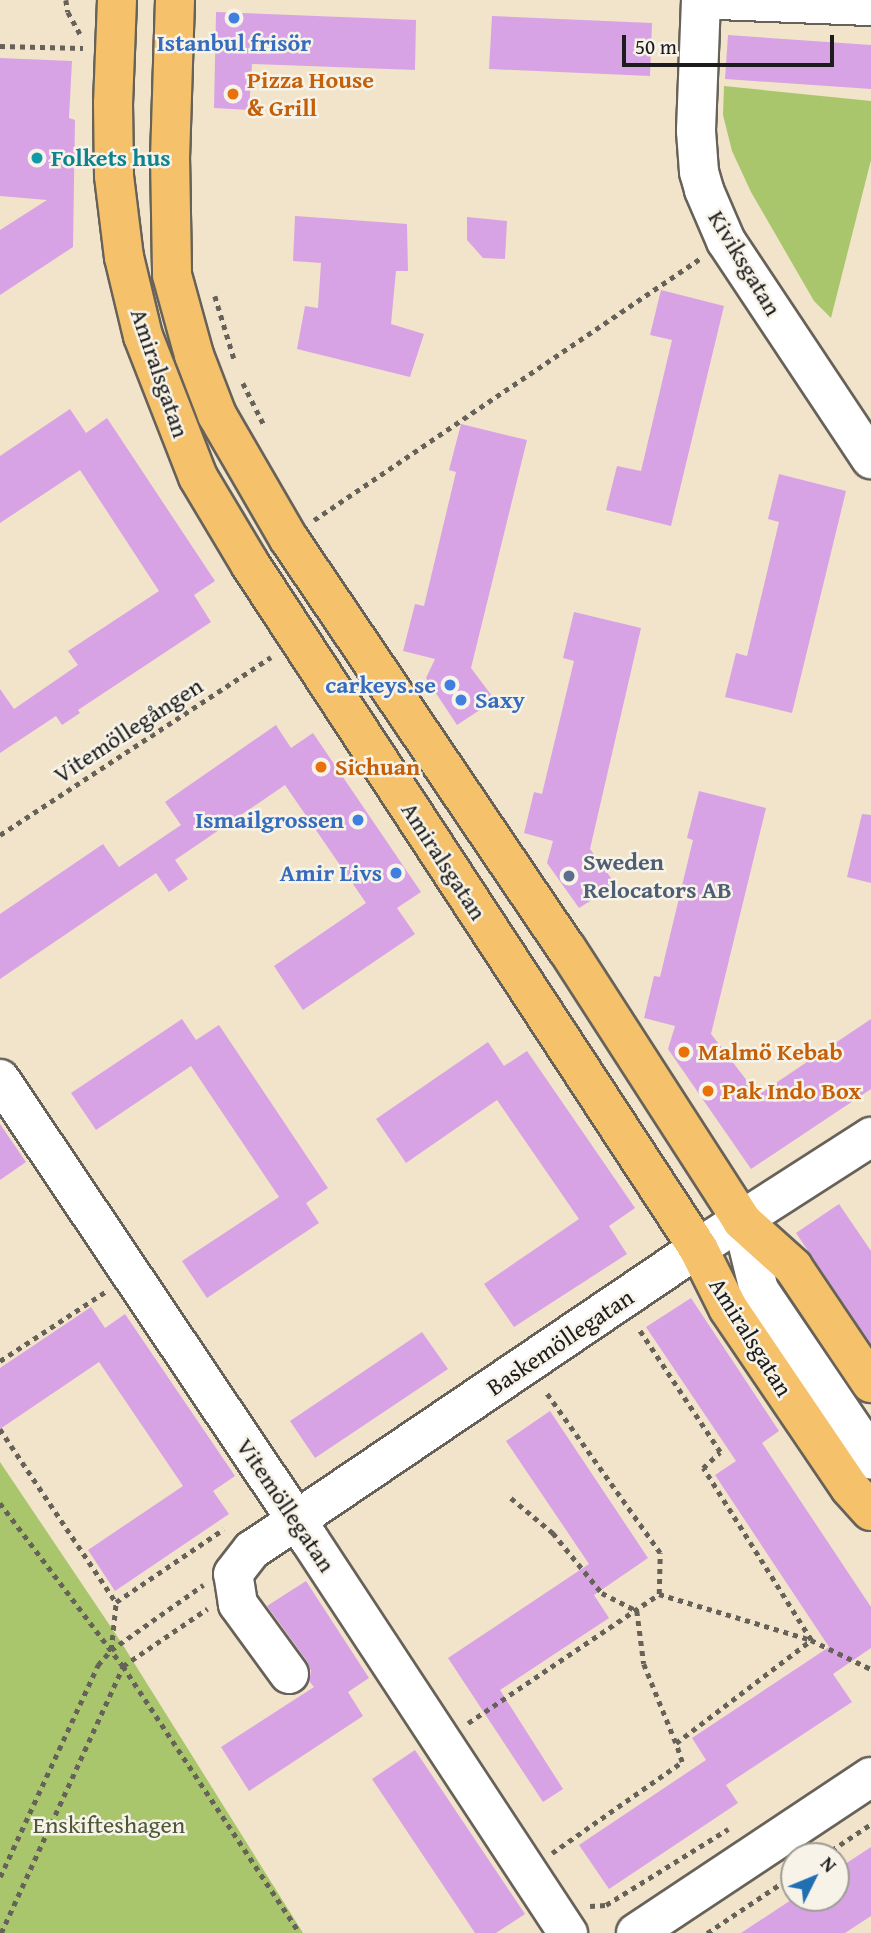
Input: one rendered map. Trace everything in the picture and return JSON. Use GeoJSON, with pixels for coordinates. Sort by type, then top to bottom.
{"type":"FeatureCollection","features":[{"type":"Feature","properties":{"kind":"main road","name":"Amiralsgatan"},"geometry":{"type":"LineString","coordinates":[[117,0],[113,103],[114,164],[124,257],[143,336],[198,478],[250,564],[698,1248],[728,1308],[850,1488],[871,1511]]}},
{"type":"Feature","properties":{"kind":"main road","name":"Amiralsgatan"},"geometry":{"type":"LineString","coordinates":[[175,0],[170,156],[172,275],[194,355],[217,415],[307,525],[568,949],[742,1221],[793,1267],[871,1383]]}},
{"type":"Feature","properties":{"kind":"street","name":"Kiviksgatan"},"geometry":{"type":"LineString","coordinates":[[701,0],[696,118],[699,172],[726,241],[871,459]]}},
{"type":"Feature","properties":{"kind":"street"},"geometry":{"type":"LineString","coordinates":[[719,0],[871,6]]}},
{"type":"Feature","properties":{"kind":"street","name":"Vitemöllegatan"},"geometry":{"type":"LineString","coordinates":[[0,1079],[296,1519],[577,1919]]}},
{"type":"Feature","properties":{"kind":"street","name":"Baskemöllegatan"},"geometry":{"type":"LineString","coordinates":[[242,1537],[296,1519],[698,1248],[871,1137]]}},
{"type":"Feature","properties":{"kind":"street"},"geometry":{"type":"LineString","coordinates":[[742,1221],[759,1290],[870,1455]]}},
{"type":"Feature","properties":{"kind":"street"},"geometry":{"type":"LineString","coordinates":[[698,1248],[759,1290]]}},
{"type":"Feature","properties":{"kind":"street"},"geometry":{"type":"LineString","coordinates":[[242,1537],[233,1574],[222,1585],[289,1674]]}},
{"type":"Feature","properties":{"kind":"street"},"geometry":{"type":"LineString","coordinates":[[636,1933],[871,1777]]}},
{"type":"Feature","properties":{"kind":"path"},"geometry":{"type":"LineString","coordinates":[[307,525],[726,241]]}},
{"type":"Feature","properties":{"kind":"path"},"geometry":{"type":"LineString","coordinates":[[215,294],[238,374],[269,435]]}},
{"type":"Feature","properties":{"kind":"path","name":"Vitemöllegången"},"geometry":{"type":"LineString","coordinates":[[0,835],[274,654]]}},
{"type":"Feature","properties":{"kind":"path"},"geometry":{"type":"LineString","coordinates":[[0,1361],[132,1275]]}},
{"type":"Feature","properties":{"kind":"path"},"geometry":{"type":"LineString","coordinates":[[634,1322],[720,1452],[703,1468],[811,1640]]}},
{"type":"Feature","properties":{"kind":"path"},"geometry":{"type":"LineString","coordinates":[[526,1365],[660,1553],[659,1594]]}},
{"type":"Feature","properties":{"kind":"path"},"geometry":{"type":"LineString","coordinates":[[0,1429],[116,1602],[111,1650]]}},
{"type":"Feature","properties":{"kind":"path"},"geometry":{"type":"LineString","coordinates":[[511,1498],[554,1533],[603,1594],[636,1611]]}},
{"type":"Feature","properties":{"kind":"path"},"geometry":{"type":"LineString","coordinates":[[0,1503],[123,1666],[300,1933]]}},
{"type":"Feature","properties":{"kind":"path"},"geometry":{"type":"LineString","coordinates":[[116,1602],[242,1537]]}},
{"type":"Feature","properties":{"kind":"path"},"geometry":{"type":"LineString","coordinates":[[0,1877],[98,1664],[111,1650],[222,1585]]}},
{"type":"Feature","properties":{"kind":"path"},"geometry":{"type":"LineString","coordinates":[[1,1933],[123,1666],[222,1585]]}},
{"type":"Feature","properties":{"kind":"path"},"geometry":{"type":"LineString","coordinates":[[659,1594],[811,1640],[871,1669]]}},
{"type":"Feature","properties":{"kind":"path"},"geometry":{"type":"LineString","coordinates":[[459,1729],[659,1594]]}},
{"type":"Feature","properties":{"kind":"path"},"geometry":{"type":"LineString","coordinates":[[543,1859],[682,1762],[644,1664],[636,1611]]}},
{"type":"Feature","properties":{"kind":"path"},"geometry":{"type":"LineString","coordinates":[[676,1743],[811,1640]]}},
{"type":"Feature","properties":{"kind":"path"},"geometry":{"type":"LineString","coordinates":[[844,1842],[871,1824]]}},
{"type":"Feature","properties":{"kind":"path"},"geometry":{"type":"LineString","coordinates":[[577,1919],[606,1905],[733,1826]]}},
{"type":"Feature","properties":{"kind":"path"},"geometry":{"type":"LineString","coordinates":[[707,1933],[780,1884]]}},
{"type":"Feature","properties":{"kind":"green space"},"geometry":{"type":"Polygon","coordinates":[[[724,86],[871,101],[871,160],[831,318],[814,301],[751,192],[732,151],[723,115],[724,86]]]}},
{"type":"Feature","properties":{"kind":"green space","name":"Enskifteshagen"},"geometry":{"type":"Polygon","coordinates":[[[0,1462],[121,1642],[303,1933],[0,1933],[0,1462]]]}},
{"type":"Feature","properties":{"kind":"building"},"geometry":{"type":"Polygon","coordinates":[[[216,12],[416,20],[415,70],[252,64],[249,110],[214,108],[216,12]]]}},
{"type":"Feature","properties":{"kind":"building"},"geometry":{"type":"Polygon","coordinates":[[[492,16],[652,23],[650,76],[489,69],[492,16]]]}},
{"type":"Feature","properties":{"kind":"building"},"geometry":{"type":"Polygon","coordinates":[[[728,35],[871,45],[871,89],[725,79],[728,35]]]}},
{"type":"Feature","properties":{"kind":"building","name":"Folkets hus"},"geometry":{"type":"Polygon","coordinates":[[[0,58],[72,61],[69,118],[75,120],[73,247],[0,295],[0,230],[47,200],[0,196],[0,58]]]}},
{"type":"Feature","properties":{"kind":"building"},"geometry":{"type":"Polygon","coordinates":[[[295,216],[407,224],[408,271],[396,271],[391,324],[424,334],[410,377],[297,349],[305,306],[318,308],[321,263],[293,261],[295,216]]]}},
{"type":"Feature","properties":{"kind":"building"},"geometry":{"type":"Polygon","coordinates":[[[467,217],[507,221],[505,259],[483,258],[467,240],[467,217]]]}},
{"type":"Feature","properties":{"kind":"building"},"geometry":{"type":"Polygon","coordinates":[[[661,290],[724,306],[671,526],[606,510],[617,466],[641,471],[672,340],[650,335],[661,290]]]}},
{"type":"Feature","properties":{"kind":"building"},"geometry":{"type":"Polygon","coordinates":[[[70,409],[86,433],[107,418],[215,581],[194,595],[211,622],[78,710],[80,713],[62,725],[56,716],[0,753],[0,689],[14,709],[78,665],[68,651],[159,591],[80,470],[0,523],[0,456],[70,409]]]}},
{"type":"Feature","properties":{"kind":"building"},"geometry":{"type":"Polygon","coordinates":[[[461,424],[527,440],[471,668],[495,700],[457,725],[426,678],[435,659],[403,651],[415,604],[424,606],[456,472],[449,470],[461,424]]]}},
{"type":"Feature","properties":{"kind":"building"},"geometry":{"type":"Polygon","coordinates":[[[779,474],[846,491],[792,713],[725,697],[736,653],[747,656],[779,522],[768,519],[779,474]]]}},
{"type":"Feature","properties":{"kind":"building"},"geometry":{"type":"Polygon","coordinates":[[[574,612],[641,628],[590,849],[616,885],[579,908],[547,863],[553,841],[524,833],[534,792],[542,794],[574,661],[563,658],[574,612]]]}},
{"type":"Feature","properties":{"kind":"building"},"geometry":{"type":"Polygon","coordinates":[[[276,725],[291,748],[313,733],[421,892],[397,908],[415,934],[303,1010],[274,966],[366,903],[285,785],[175,860],[188,879],[169,892],[156,873],[0,979],[0,914],[103,844],[119,867],[181,825],[165,802],[276,725]]]}},
{"type":"Feature","properties":{"kind":"building"},"geometry":{"type":"Polygon","coordinates":[[[699,791],[766,808],[711,1034],[758,1095],[871,1019],[871,1089],[751,1169],[668,1049],[675,1026],[644,1018],[654,976],[660,977],[693,840],[687,838],[699,791]]]}},
{"type":"Feature","properties":{"kind":"building"},"geometry":{"type":"Polygon","coordinates":[[[862,814],[871,815],[871,883],[847,877],[862,814]]]}},
{"type":"Feature","properties":{"kind":"building"},"geometry":{"type":"Polygon","coordinates":[[[182,1019],[196,1040],[219,1025],[328,1188],[306,1203],[319,1223],[207,1298],[182,1261],[279,1197],[191,1066],[96,1130],[71,1093],[182,1019]]]}},
{"type":"Feature","properties":{"kind":"building"},"geometry":{"type":"Polygon","coordinates":[[[488,1042],[504,1066],[527,1051],[635,1208],[609,1226],[627,1254],[514,1327],[484,1284],[579,1219],[497,1100],[406,1163],[376,1119],[488,1042]]]}},
{"type":"Feature","properties":{"kind":"building"},"geometry":{"type":"Polygon","coordinates":[[[0,1124],[26,1162],[0,1180],[0,1124]]]}},
{"type":"Feature","properties":{"kind":"building"},"geometry":{"type":"Polygon","coordinates":[[[839,1204],[871,1251],[871,1344],[796,1233],[839,1204]]]}},
{"type":"Feature","properties":{"kind":"building"},"geometry":{"type":"Polygon","coordinates":[[[691,1298],[779,1431],[762,1443],[871,1607],[871,1648],[833,1674],[852,1702],[726,1785],[738,1803],[609,1889],[579,1845],[706,1760],[692,1738],[829,1647],[715,1475],[736,1461],[646,1327],[691,1298]]]}},
{"type":"Feature","properties":{"kind":"building"},"geometry":{"type":"Polygon","coordinates":[[[91,1307],[105,1328],[125,1314],[235,1476],[213,1491],[229,1514],[115,1591],[88,1550],[183,1486],[99,1362],[0,1429],[0,1368],[91,1307]]]}},
{"type":"Feature","properties":{"kind":"building"},"geometry":{"type":"Polygon","coordinates":[[[422,1332],[448,1369],[315,1458],[290,1421],[422,1332]]]}},
{"type":"Feature","properties":{"kind":"building"},"geometry":{"type":"Polygon","coordinates":[[[550,1411],[648,1558],[594,1595],[609,1618],[500,1690],[563,1789],[543,1802],[448,1658],[589,1564],[506,1441],[550,1411]]]}},
{"type":"Feature","properties":{"kind":"building"},"geometry":{"type":"Polygon","coordinates":[[[306,1581],[369,1678],[348,1692],[363,1716],[249,1791],[221,1747],[314,1687],[309,1681],[311,1671],[307,1661],[267,1606],[306,1581]]]}},
{"type":"Feature","properties":{"kind":"building"},"geometry":{"type":"Polygon","coordinates":[[[415,1750],[525,1914],[496,1933],[475,1933],[372,1779],[415,1750]]]}},
{"type":"Feature","properties":{"kind":"building"},"geometry":{"type":"Polygon","coordinates":[[[871,1847],[871,1916],[845,1933],[741,1933],[780,1907],[780,1912],[850,1912],[850,1861],[871,1847]]]}},
{"type":"Feature","properties":{"kind":"place","name":"Istanbul frisör"},"geometry":{"type":"Point","coordinates":[234,18]}},
{"type":"Feature","properties":{"kind":"place","name":"Pizza House & Grill"},"geometry":{"type":"Point","coordinates":[233,94]}},
{"type":"Feature","properties":{"kind":"place","name":"Folkets hus"},"geometry":{"type":"Point","coordinates":[37,158]}},
{"type":"Feature","properties":{"kind":"place","name":"carkeys.se"},"geometry":{"type":"Point","coordinates":[450,685]}},
{"type":"Feature","properties":{"kind":"place","name":"Saxy"},"geometry":{"type":"Point","coordinates":[461,700]}},
{"type":"Feature","properties":{"kind":"place","name":"Sichuan"},"geometry":{"type":"Point","coordinates":[321,767]}},
{"type":"Feature","properties":{"kind":"place","name":"Ismailgrossen"},"geometry":{"type":"Point","coordinates":[358,820]}},
{"type":"Feature","properties":{"kind":"place","name":"Amir Livs"},"geometry":{"type":"Point","coordinates":[396,873]}},
{"type":"Feature","properties":{"kind":"place","name":"Sweden Relocators AB"},"geometry":{"type":"Point","coordinates":[569,876]}},
{"type":"Feature","properties":{"kind":"place","name":"Malmö Kebab"},"geometry":{"type":"Point","coordinates":[684,1052]}},
{"type":"Feature","properties":{"kind":"place","name":"Pak Indo Box"},"geometry":{"type":"Point","coordinates":[708,1091]}}]}
